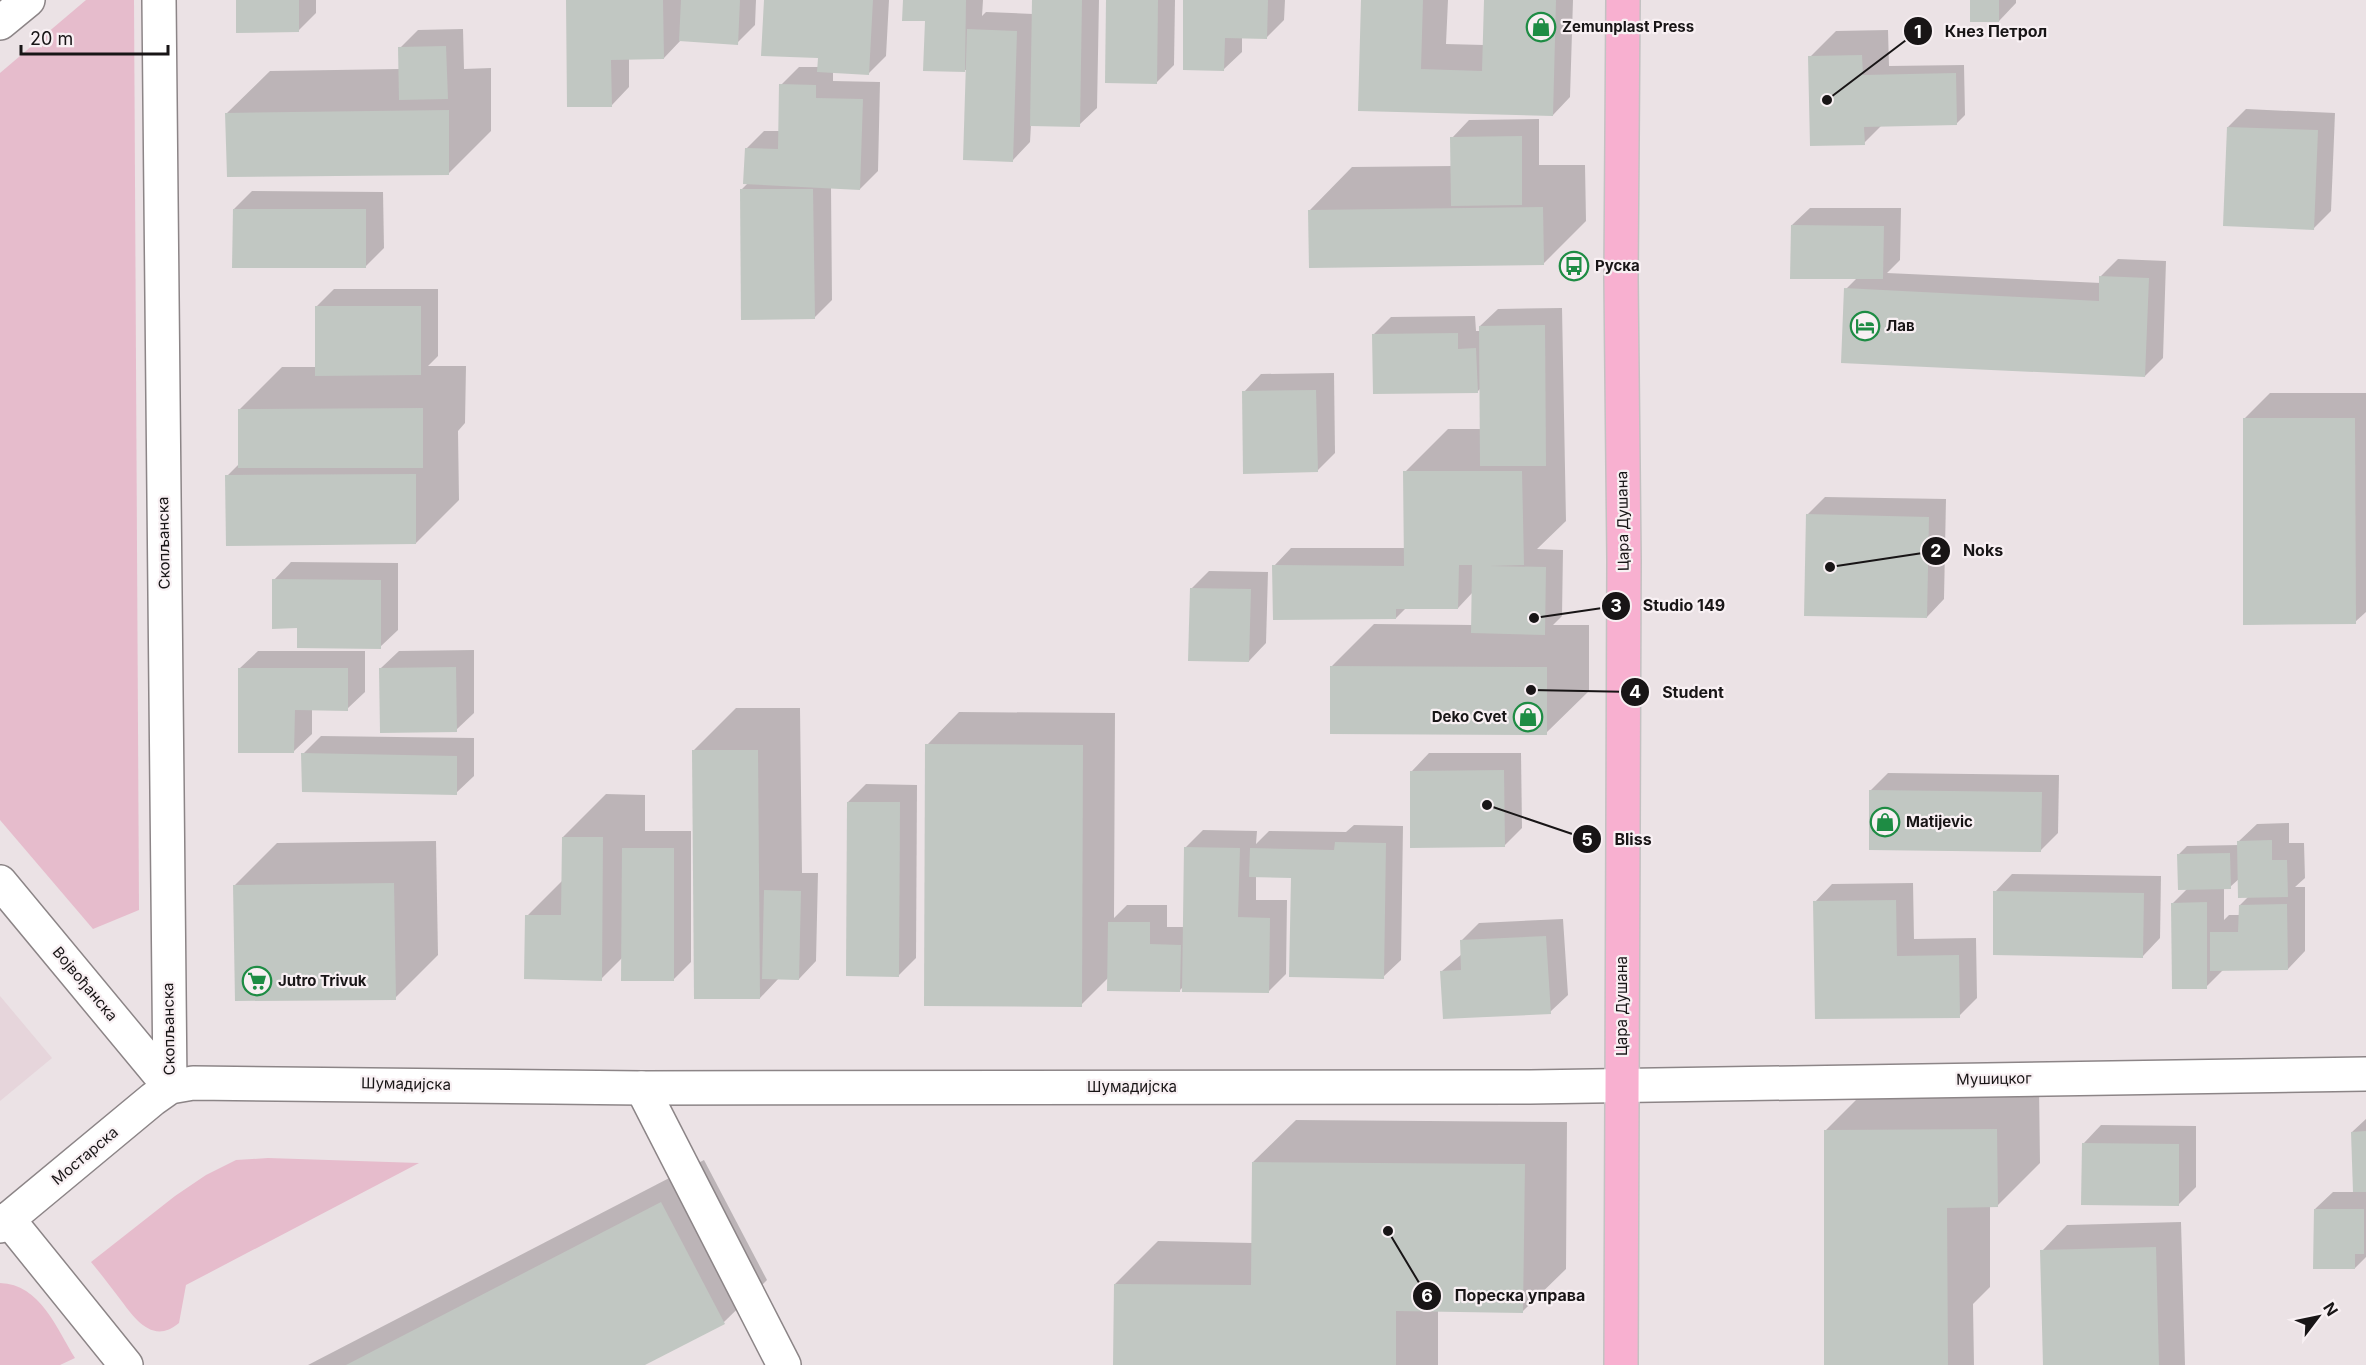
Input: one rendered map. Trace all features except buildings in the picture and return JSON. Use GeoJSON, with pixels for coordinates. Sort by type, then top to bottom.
{"type":"FeatureCollection","features":[{"type":"Feature","properties":{"kind":"main road","name":"Цара Душана"},"geometry":{"type":"LineString","coordinates":[[1621,1365],[1624,584],[1621,302],[1623,0]]}},
{"type":"Feature","properties":{"kind":"street"},"geometry":{"type":"LineString","coordinates":[[0,23],[28,0]]}},
{"type":"Feature","properties":{"kind":"street","name":"Скопљанска"},"geometry":{"type":"LineString","coordinates":[[159,0],[170,1087]]}},
{"type":"Feature","properties":{"kind":"street","name":"Војвођанска"},"geometry":{"type":"LineString","coordinates":[[0,882],[170,1087]]}},
{"type":"Feature","properties":{"kind":"street","name":"Мушицког"},"geometry":{"type":"LineString","coordinates":[[1622,1086],[2366,1074]]}},
{"type":"Feature","properties":{"kind":"street","name":"Шумадијска"},"geometry":{"type":"LineString","coordinates":[[170,1087],[193,1083],[245,1082],[642,1088],[1622,1086]]}},
{"type":"Feature","properties":{"kind":"street","name":"Мостарска"},"geometry":{"type":"LineString","coordinates":[[4,1222],[170,1087]]}},
{"type":"Feature","properties":{"kind":"street"},"geometry":{"type":"LineString","coordinates":[[642,1088],[784,1365]]}},
{"type":"Feature","properties":{"kind":"street"},"geometry":{"type":"LineString","coordinates":[[4,1222],[126,1365]]}},
{"type":"Feature","properties":{"kind":"shaded area"},"geometry":{"type":"Polygon","coordinates":[[[86,0],[134,0],[139,910],[93,929],[0,820],[0,73],[86,0]]]}},
{"type":"Feature","properties":{"kind":"shaded area"},"geometry":{"type":"Polygon","coordinates":[[[0,996],[52,1058],[0,1101],[0,996]]]}},
{"type":"Feature","properties":{"kind":"shaded area"},"geometry":{"type":"Polygon","coordinates":[[[268,1158],[419,1163],[186,1285],[179,1323],[170,1329],[161,1331],[145,1327],[91,1262],[175,1196],[206,1175],[236,1160],[268,1158]]]}},
{"type":"Feature","properties":{"kind":"shaded area"},"geometry":{"type":"Polygon","coordinates":[[[0,1283],[14,1285],[37,1300],[54,1322],[75,1358],[60,1365],[0,1365],[0,1283]]]}},
{"type":"Feature","properties":{"kind":"place","name":"Zemunplast Press"},"geometry":{"type":"Point","coordinates":[1541,27]}},
{"type":"Feature","properties":{"kind":"place","name":"Кнез Петрол"},"geometry":{"type":"Point","coordinates":[1827,100]}},
{"type":"Feature","properties":{"kind":"place","name":"Руска"},"geometry":{"type":"Point","coordinates":[1574,266]}},
{"type":"Feature","properties":{"kind":"place","name":"Лав"},"geometry":{"type":"Point","coordinates":[1865,326]}},
{"type":"Feature","properties":{"kind":"place","name":"Noks"},"geometry":{"type":"Point","coordinates":[1830,567]}},
{"type":"Feature","properties":{"kind":"place","name":"Studio 149"},"geometry":{"type":"Point","coordinates":[1534,618]}},
{"type":"Feature","properties":{"kind":"place","name":"Student"},"geometry":{"type":"Point","coordinates":[1531,690]}},
{"type":"Feature","properties":{"kind":"place","name":"Deko Cvet"},"geometry":{"type":"Point","coordinates":[1528,717]}},
{"type":"Feature","properties":{"kind":"place","name":"Bliss"},"geometry":{"type":"Point","coordinates":[1487,805]}},
{"type":"Feature","properties":{"kind":"place","name":"Matijevic"},"geometry":{"type":"Point","coordinates":[1885,822]}},
{"type":"Feature","properties":{"kind":"place","name":"Jutro Trivuk"},"geometry":{"type":"Point","coordinates":[257,981]}},
{"type":"Feature","properties":{"kind":"place","name":"Пореска управа"},"geometry":{"type":"Point","coordinates":[1388,1231]}}]}
